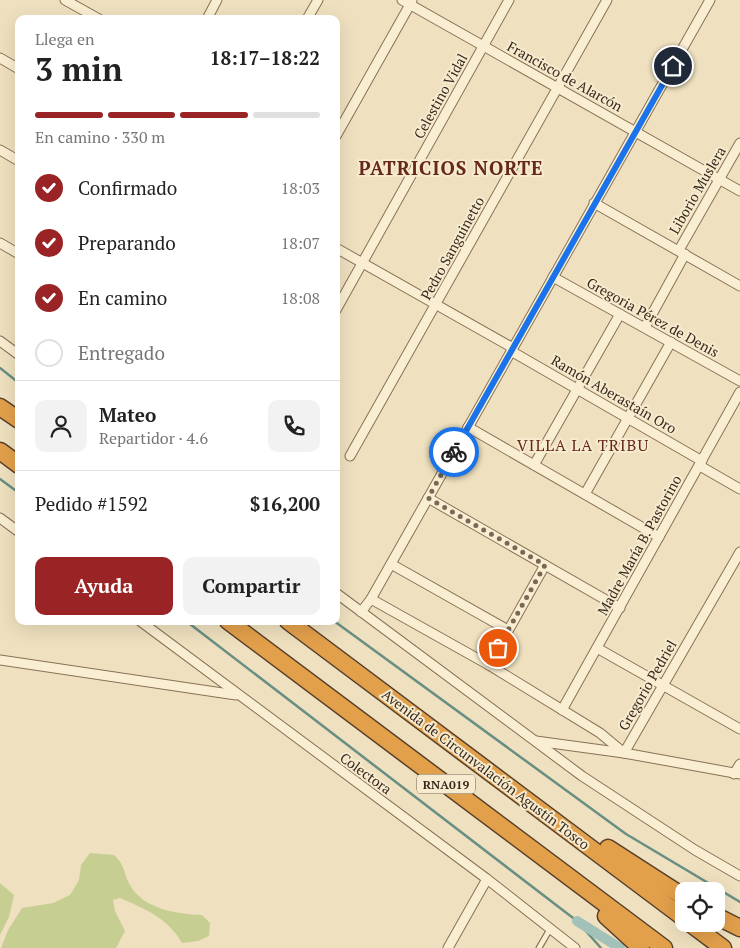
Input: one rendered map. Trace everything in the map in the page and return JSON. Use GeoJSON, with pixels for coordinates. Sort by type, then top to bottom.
{"type":"FeatureCollection","features":[{"type":"Feature","properties":{"kind":"highway"},"geometry":{"type":"LineString","coordinates":[[0,406],[15,417]]}},
{"type":"Feature","properties":{"kind":"highway"},"geometry":{"type":"LineString","coordinates":[[0,451],[15,462]]}},
{"type":"Feature","properties":{"kind":"highway","name":"RNA019"},"geometry":{"type":"LineString","coordinates":[[233,625],[664,948]]}},
{"type":"Feature","properties":{"kind":"highway","name":"Avenida de Circunvalación Agustín Tosco"},"geometry":{"type":"LineString","coordinates":[[293,625],[675,911]]}},
{"type":"Feature","properties":{"kind":"highway"},"geometry":{"type":"LineString","coordinates":[[456,746],[538,797],[616,853],[675,891]]}},
{"type":"Feature","properties":{"kind":"highway"},"geometry":{"type":"LineString","coordinates":[[563,872],[642,948]]}},
{"type":"Feature","properties":{"kind":"highway"},"geometry":{"type":"LineString","coordinates":[[725,920],[740,928]]}},
{"type":"Feature","properties":{"kind":"highway"},"geometry":{"type":"LineString","coordinates":[[702,932],[723,948]]}},
{"type":"Feature","properties":{"kind":"street"},"geometry":{"type":"LineString","coordinates":[[65,0],[91,15]]}},
{"type":"Feature","properties":{"kind":"street"},"geometry":{"type":"LineString","coordinates":[[209,15],[217,0]]}},
{"type":"Feature","properties":{"kind":"street"},"geometry":{"type":"LineString","coordinates":[[310,15],[318,0]]}},
{"type":"Feature","properties":{"kind":"street","name":"Celestino Vidal"},"geometry":{"type":"LineString","coordinates":[[340,303],[509,0]]}},
{"type":"Feature","properties":{"kind":"street","name":"Pedro Sanguinetto"},"geometry":{"type":"LineString","coordinates":[[350,456],[608,0]]}},
{"type":"Feature","properties":{"kind":"street"},"geometry":{"type":"LineString","coordinates":[[361,612],[371,599],[391,564],[710,0]]}},
{"type":"Feature","properties":{"kind":"street"},"geometry":{"type":"LineString","coordinates":[[340,129],[408,2]]}},
{"type":"Feature","properties":{"kind":"street","name":"Francisco de Alarcón"},"geometry":{"type":"LineString","coordinates":[[408,2],[740,191]]}},
{"type":"Feature","properties":{"kind":"street"},"geometry":{"type":"LineString","coordinates":[[0,58],[15,66]]}},
{"type":"Feature","properties":{"kind":"street","name":"Liborio Muslera"},"geometry":{"type":"LineString","coordinates":[[645,327],[682,252],[740,143]]}},
{"type":"Feature","properties":{"kind":"street"},"geometry":{"type":"LineString","coordinates":[[0,150],[15,159]]}},
{"type":"Feature","properties":{"kind":"street"},"geometry":{"type":"LineString","coordinates":[[594,203],[740,286]]}},
{"type":"Feature","properties":{"kind":"street"},"geometry":{"type":"LineString","coordinates":[[0,243],[15,252]]}},
{"type":"Feature","properties":{"kind":"street","name":"Ramón Aberastaín Oro"},"geometry":{"type":"LineString","coordinates":[[340,250],[512,349],[701,463],[740,489]]}},
{"type":"Feature","properties":{"kind":"street","name":"Gregoria Pérez de Denis"},"geometry":{"type":"LineString","coordinates":[[553,277],[740,381]]}},
{"type":"Feature","properties":{"kind":"street"},"geometry":{"type":"LineString","coordinates":[[534,465],[620,314]]}},
{"type":"Feature","properties":{"kind":"street"},"geometry":{"type":"LineString","coordinates":[[0,341],[15,351]]}},
{"type":"Feature","properties":{"kind":"street"},"geometry":{"type":"LineString","coordinates":[[585,494],[671,342]]}},
{"type":"Feature","properties":{"kind":"street","name":"Madre María B. Pastorino"},"geometry":{"type":"LineString","coordinates":[[562,710],[740,392]]}},
{"type":"Feature","properties":{"kind":"street"},"geometry":{"type":"LineString","coordinates":[[468,428],[659,537]]}},
{"type":"Feature","properties":{"kind":"street"},"geometry":{"type":"LineString","coordinates":[[428,498],[620,608]]}},
{"type":"Feature","properties":{"kind":"street"},"geometry":{"type":"LineString","coordinates":[[0,518],[15,529]]}},
{"type":"Feature","properties":{"kind":"street","name":"Gregorio Pedriel"},"geometry":{"type":"LineString","coordinates":[[534,740],[624,753],[740,552]]}},
{"type":"Feature","properties":{"kind":"street"},"geometry":{"type":"LineString","coordinates":[[391,564],[508,630]]}},
{"type":"Feature","properties":{"kind":"street"},"geometry":{"type":"LineString","coordinates":[[489,666],[545,565]]}},
{"type":"Feature","properties":{"kind":"street"},"geometry":{"type":"LineString","coordinates":[[340,596],[582,776],[695,850],[740,876]]}},
{"type":"Feature","properties":{"kind":"street"},"geometry":{"type":"LineString","coordinates":[[371,599],[600,732],[624,753],[737,774],[740,764]]}},
{"type":"Feature","properties":{"kind":"street","name":"Colectora"},"geometry":{"type":"LineString","coordinates":[[145,625],[487,879],[574,948]]}},
{"type":"Feature","properties":{"kind":"street"},"geometry":{"type":"LineString","coordinates":[[598,648],[740,729]]}},
{"type":"Feature","properties":{"kind":"street"},"geometry":{"type":"LineString","coordinates":[[0,660],[238,695]]}},
{"type":"Feature","properties":{"kind":"street"},"geometry":{"type":"LineString","coordinates":[[448,948],[487,879]]}},
{"type":"Feature","properties":{"kind":"lane"},"geometry":{"type":"LineString","coordinates":[[539,948],[550,928]]}},
{"type":"Feature","properties":{"kind":"green space"},"geometry":{"type":"Polygon","coordinates":[[[90,853],[114,855],[121,863],[130,885],[136,893],[152,905],[182,913],[202,915],[210,923],[209,936],[198,941],[182,943],[170,927],[155,915],[120,898],[113,900],[115,911],[125,931],[116,948],[1,948],[8,930],[22,908],[53,903],[70,895],[79,880],[81,865],[90,853]]]}},
{"type":"Feature","properties":{"kind":"green space"},"geometry":{"type":"Polygon","coordinates":[[[0,883],[14,895],[9,917],[0,935],[0,883]]]}},
{"type":"Feature","properties":{"kind":"waterway"},"geometry":{"type":"LineString","coordinates":[[0,368],[15,380]]}},
{"type":"Feature","properties":{"kind":"waterway"},"geometry":{"type":"LineString","coordinates":[[0,479],[15,490]]}},
{"type":"Feature","properties":{"kind":"waterway"},"geometry":{"type":"LineString","coordinates":[[191,625],[577,921],[601,948]]}},
{"type":"Feature","properties":{"kind":"waterway"},"geometry":{"type":"LineString","coordinates":[[339,625],[626,834],[740,902]]}},
{"type":"Feature","properties":{"kind":"waterway"},"geometry":{"type":"LineString","coordinates":[[577,921],[620,948]]}},
{"type":"Feature","properties":{"kind":"way so far"},"geometry":{"type":"LineString","coordinates":[[454,452],[428,498],[545,565],[498,648]]}},
{"type":"Feature","properties":{"kind":"district","name":"PATRICIOS NORTE"},"geometry":{"type":"Point","coordinates":[451,167]}},
{"type":"Feature","properties":{"kind":"district","name":"VILLA LA TRIBU"},"geometry":{"type":"Point","coordinates":[583,445]}},
{"type":"Feature","properties":{"kind":"route"},"geometry":{"type":"LineString","coordinates":[[454,452],[673,66]]}}]}
